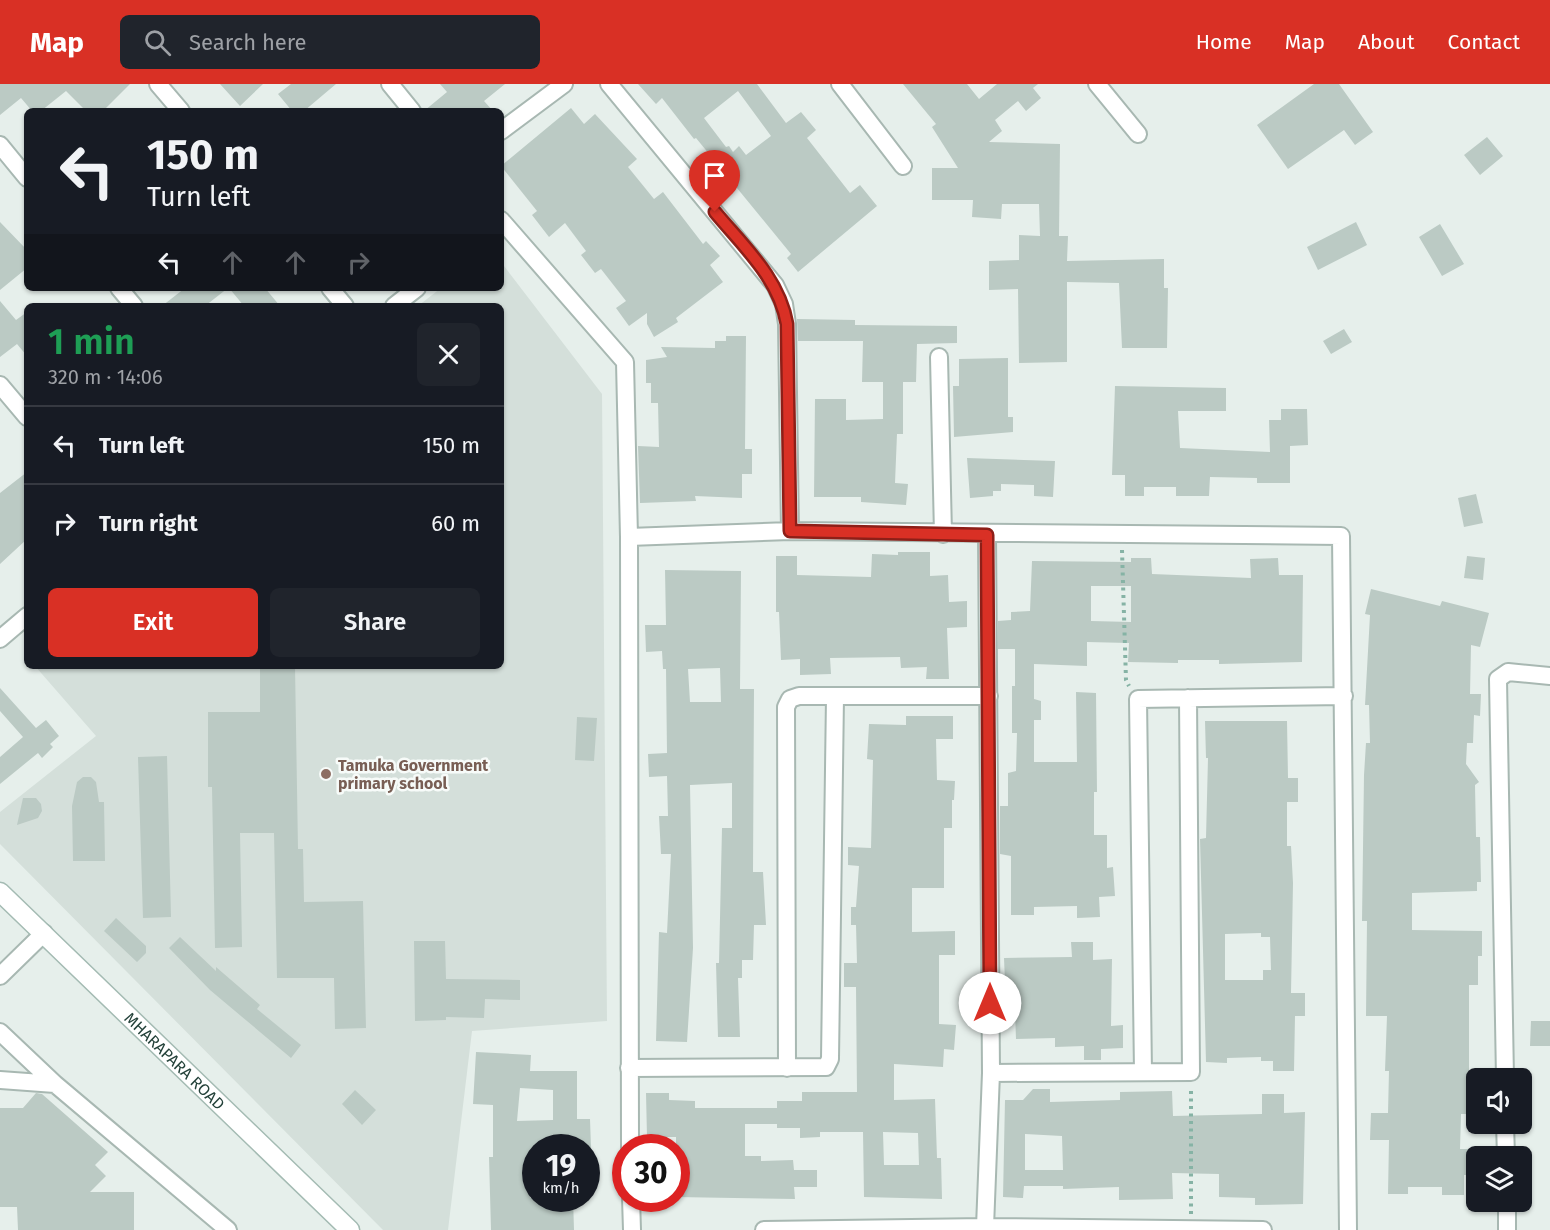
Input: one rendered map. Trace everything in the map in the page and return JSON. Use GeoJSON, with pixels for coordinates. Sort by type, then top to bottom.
{"type":"FeatureCollection","features":[{"type":"Feature","properties":{"kind":"main road","name":"MHARAPARA ROAD"},"geometry":{"type":"LineString","coordinates":[[0,892],[350,1230]]}},
{"type":"Feature","properties":{"kind":"street"},"geometry":{"type":"LineString","coordinates":[[158,84],[178,108]]}},
{"type":"Feature","properties":{"kind":"street"},"geometry":{"type":"LineString","coordinates":[[390,84],[410,108]]}},
{"type":"Feature","properties":{"kind":"street"},"geometry":{"type":"LineString","coordinates":[[504,129],[564,84]]}},
{"type":"Feature","properties":{"kind":"street"},"geometry":{"type":"LineString","coordinates":[[609,84],[775,285],[784,304],[787,324],[790,531]]}},
{"type":"Feature","properties":{"kind":"street"},"geometry":{"type":"LineString","coordinates":[[840,84],[903,166]]}},
{"type":"Feature","properties":{"kind":"street"},"geometry":{"type":"LineString","coordinates":[[1097,84],[1138,134]]}},
{"type":"Feature","properties":{"kind":"street"},"geometry":{"type":"LineString","coordinates":[[0,145],[24,174]]}},
{"type":"Feature","properties":{"kind":"street"},"geometry":{"type":"LineString","coordinates":[[504,223],[625,362],[630,537],[630,1134]]}},
{"type":"Feature","properties":{"kind":"street"},"geometry":{"type":"LineString","coordinates":[[122,291],[132,303]]}},
{"type":"Feature","properties":{"kind":"street"},"geometry":{"type":"LineString","coordinates":[[332,291],[342,303]]}},
{"type":"Feature","properties":{"kind":"street"},"geometry":{"type":"LineString","coordinates":[[398,303],[413,291]]}},
{"type":"Feature","properties":{"kind":"street"},"geometry":{"type":"LineString","coordinates":[[939,357],[943,534]]}},
{"type":"Feature","properties":{"kind":"street"},"geometry":{"type":"LineString","coordinates":[[0,385],[24,413]]}},
{"type":"Feature","properties":{"kind":"street"},"geometry":{"type":"LineString","coordinates":[[630,537],[790,531],[987,535],[1341,536],[1347,1230]]}},
{"type":"Feature","properties":{"kind":"street"},"geometry":{"type":"LineString","coordinates":[[985,1227],[991,1073],[987,535]]}},
{"type":"Feature","properties":{"kind":"street"},"geometry":{"type":"LineString","coordinates":[[0,639],[24,619]]}},
{"type":"Feature","properties":{"kind":"street"},"geometry":{"type":"LineString","coordinates":[[1505,1068],[1498,679],[1508,672],[1550,676]]}},
{"type":"Feature","properties":{"kind":"street"},"geometry":{"type":"LineString","coordinates":[[787,1068],[786,707],[790,699],[799,696],[988,696]]}},
{"type":"Feature","properties":{"kind":"street"},"geometry":{"type":"LineString","coordinates":[[1143,1072],[1138,699],[1344,696]]}},
{"type":"Feature","properties":{"kind":"street"},"geometry":{"type":"LineString","coordinates":[[629,1068],[825,1067],[830,1059],[836,697]]}},
{"type":"Feature","properties":{"kind":"street"},"geometry":{"type":"LineString","coordinates":[[991,1073],[1191,1072],[1188,698]]}},
{"type":"Feature","properties":{"kind":"street"},"geometry":{"type":"LineString","coordinates":[[0,976],[44,933]]}},
{"type":"Feature","properties":{"kind":"street"},"geometry":{"type":"LineString","coordinates":[[0,1032],[55,1084],[228,1230]]}},
{"type":"Feature","properties":{"kind":"street"},"geometry":{"type":"LineString","coordinates":[[0,1080],[55,1084]]}},
{"type":"Feature","properties":{"kind":"street"},"geometry":{"type":"LineString","coordinates":[[631,1212],[632,1230]]}},
{"type":"Feature","properties":{"kind":"street"},"geometry":{"type":"LineString","coordinates":[[1507,1212],[1507,1230]]}},
{"type":"Feature","properties":{"kind":"street"},"geometry":{"type":"LineString","coordinates":[[764,1230],[985,1227],[1263,1230]]}},
{"type":"Feature","properties":{"kind":"path"},"geometry":{"type":"LineString","coordinates":[[1122,535],[1126,680],[1138,699]]}},
{"type":"Feature","properties":{"kind":"path"},"geometry":{"type":"LineString","coordinates":[[1191,1072],[1191,1229]]}},
{"type":"Feature","properties":{"kind":"shaded area","name":"Tamuka Government primary school"},"geometry":{"type":"Polygon","coordinates":[[[504,266],[602,394],[607,1021],[472,1031],[448,1230],[383,1230],[0,844],[0,812],[96,736],[38,669],[504,669],[504,303],[422,303],[437,291],[504,291],[504,266]]]}},
{"type":"Feature","properties":{"kind":"building"},"geometry":{"type":"Polygon","coordinates":[[[0,84],[130,84],[106,108],[83,108],[66,91],[45,108],[29,108],[21,98],[0,115],[0,84]]]}},
{"type":"Feature","properties":{"kind":"building"},"geometry":{"type":"Polygon","coordinates":[[[220,84],[263,84],[240,106],[220,84]]]}},
{"type":"Feature","properties":{"kind":"building"},"geometry":{"type":"Polygon","coordinates":[[[291,84],[336,84],[308,108],[290,108],[278,94],[291,84]]]}},
{"type":"Feature","properties":{"kind":"building"},"geometry":{"type":"Polygon","coordinates":[[[440,84],[505,84],[484,101],[490,108],[428,108],[447,92],[440,84]]]}},
{"type":"Feature","properties":{"kind":"building"},"geometry":{"type":"Polygon","coordinates":[[[638,84],[757,84],[786,123],[801,112],[816,130],[807,138],[850,193],[860,185],[877,206],[798,272],[787,258],[791,254],[696,138],[694,139],[662,98],[656,104],[638,84]],[[738,91],[704,118],[726,147],[729,146],[733,152],[739,146],[746,155],[771,136],[738,91]]]}},
{"type":"Feature","properties":{"kind":"building"},"geometry":{"type":"Polygon","coordinates":[[[903,84],[967,84],[979,99],[997,84],[1038,84],[1033,88],[1041,98],[1026,111],[1018,101],[995,120],[1002,131],[989,142],[1060,144],[1059,236],[1068,236],[1067,261],[1164,259],[1164,288],[1168,288],[1167,348],[1122,348],[1119,283],[1067,282],[1067,362],[1019,363],[1018,289],[989,290],[989,261],[1019,260],[1019,235],[1040,236],[1039,204],[1002,204],[1001,219],[972,217],[973,200],[932,200],[932,168],[958,168],[932,127],[936,124],[903,84]]]}},
{"type":"Feature","properties":{"kind":"building"},"geometry":{"type":"Polygon","coordinates":[[[1314,84],[1339,84],[1373,132],[1355,145],[1344,130],[1288,169],[1257,125],[1314,84]]]}},
{"type":"Feature","properties":{"kind":"building"},"geometry":{"type":"Polygon","coordinates":[[[571,108],[584,124],[595,114],[637,159],[628,167],[654,199],[663,192],[703,244],[706,241],[720,256],[710,265],[723,282],[676,318],[678,322],[654,337],[647,324],[647,313],[629,326],[616,308],[626,301],[601,269],[595,273],[581,255],[586,251],[565,223],[549,237],[532,215],[537,211],[504,170],[504,164],[571,108]]]}},
{"type":"Feature","properties":{"kind":"building"},"geometry":{"type":"Polygon","coordinates":[[[1487,137],[1503,156],[1480,175],[1464,155],[1487,137]]]}},
{"type":"Feature","properties":{"kind":"building"},"geometry":{"type":"Polygon","coordinates":[[[0,222],[24,247],[24,270],[0,290],[0,222]]]}},
{"type":"Feature","properties":{"kind":"building"},"geometry":{"type":"Polygon","coordinates":[[[1356,222],[1367,245],[1318,270],[1307,247],[1356,222]]]}},
{"type":"Feature","properties":{"kind":"building"},"geometry":{"type":"Polygon","coordinates":[[[1440,224],[1464,264],[1442,276],[1419,237],[1440,224]]]}},
{"type":"Feature","properties":{"kind":"building"},"geometry":{"type":"Polygon","coordinates":[[[181,291],[224,291],[209,303],[166,303],[181,291]]]}},
{"type":"Feature","properties":{"kind":"building"},"geometry":{"type":"Polygon","coordinates":[[[232,291],[268,291],[278,303],[242,303],[232,291]]]}},
{"type":"Feature","properties":{"kind":"building"},"geometry":{"type":"Polygon","coordinates":[[[0,301],[16,320],[24,314],[24,352],[17,344],[0,357],[0,301]]]}},
{"type":"Feature","properties":{"kind":"building"},"geometry":{"type":"Polygon","coordinates":[[[797,319],[855,320],[855,325],[957,326],[957,343],[917,344],[916,382],[903,382],[903,434],[897,434],[895,483],[908,484],[906,505],[861,502],[861,497],[814,497],[815,399],[846,399],[846,420],[883,419],[883,382],[862,382],[863,341],[798,341],[797,319]]]}},
{"type":"Feature","properties":{"kind":"building"},"geometry":{"type":"Polygon","coordinates":[[[1344,329],[1352,342],[1331,354],[1323,341],[1344,329]]]}},
{"type":"Feature","properties":{"kind":"building"},"geometry":{"type":"Polygon","coordinates":[[[726,336],[746,336],[745,449],[752,449],[752,474],[742,474],[742,498],[695,496],[696,501],[640,503],[638,446],[659,447],[658,403],[651,403],[651,383],[646,383],[646,360],[667,357],[661,347],[715,348],[715,341],[726,341],[726,336]]]}},
{"type":"Feature","properties":{"kind":"building"},"geometry":{"type":"Polygon","coordinates":[[[1008,358],[1008,417],[1013,417],[1013,432],[954,437],[953,386],[959,386],[959,359],[1008,358]]]}},
{"type":"Feature","properties":{"kind":"building"},"geometry":{"type":"Polygon","coordinates":[[[1115,386],[1226,388],[1226,411],[1178,411],[1180,448],[1270,452],[1269,420],[1281,420],[1281,409],[1307,409],[1308,445],[1290,446],[1290,483],[1257,483],[1257,478],[1210,477],[1209,496],[1176,496],[1176,487],[1144,487],[1144,496],[1125,496],[1125,475],[1112,475],[1115,386]]]}},
{"type":"Feature","properties":{"kind":"building"},"geometry":{"type":"Polygon","coordinates":[[[967,458],[1055,461],[1053,497],[1034,496],[1034,485],[1001,484],[1001,491],[993,491],[993,496],[970,498],[967,458]]]}},
{"type":"Feature","properties":{"kind":"building"},"geometry":{"type":"Polygon","coordinates":[[[24,474],[24,542],[0,564],[0,493],[24,474]]]}},
{"type":"Feature","properties":{"kind":"building"},"geometry":{"type":"Polygon","coordinates":[[[1476,494],[1483,523],[1464,527],[1458,498],[1476,494]]]}},
{"type":"Feature","properties":{"kind":"building"},"geometry":{"type":"Polygon","coordinates":[[[898,552],[930,552],[930,576],[948,575],[949,602],[967,601],[967,627],[947,628],[949,679],[926,679],[927,667],[901,668],[900,657],[830,658],[831,674],[800,675],[800,659],[781,660],[779,612],[776,612],[776,556],[797,556],[797,575],[871,577],[872,554],[898,555],[898,552]]]}},
{"type":"Feature","properties":{"kind":"building"},"geometry":{"type":"Polygon","coordinates":[[[1467,556],[1485,558],[1483,580],[1464,578],[1467,556]]]}},
{"type":"Feature","properties":{"kind":"building"},"geometry":{"type":"Polygon","coordinates":[[[1131,558],[1151,558],[1152,574],[1251,578],[1250,559],[1278,558],[1279,575],[1303,575],[1302,662],[1219,664],[1219,660],[1178,660],[1178,663],[1128,662],[1129,643],[1087,642],[1087,666],[1034,664],[1034,699],[1041,701],[1041,720],[1034,720],[1034,762],[1077,762],[1076,692],[1096,693],[1097,792],[1094,792],[1094,835],[1107,835],[1107,868],[1113,867],[1115,896],[1099,897],[1100,917],[1077,918],[1077,906],[1034,907],[1034,915],[1011,915],[1011,856],[1000,854],[1000,806],[1008,806],[1008,773],[1016,771],[1017,733],[1012,733],[1015,649],[998,649],[998,621],[1011,620],[1011,612],[1030,611],[1032,561],[1131,562],[1131,558]],[[1091,586],[1091,621],[1131,622],[1131,586],[1091,586]]]}},
{"type":"Feature","properties":{"kind":"building"},"geometry":{"type":"Polygon","coordinates":[[[665,570],[741,571],[740,689],[754,689],[753,872],[763,872],[766,925],[754,925],[753,960],[742,960],[742,978],[738,978],[740,1037],[718,1037],[716,963],[719,963],[722,828],[732,828],[732,783],[690,785],[693,948],[687,1042],[656,1041],[659,932],[667,933],[671,854],[661,854],[659,816],[668,816],[667,776],[649,777],[648,754],[667,753],[666,669],[663,669],[662,651],[646,652],[645,625],[666,625],[665,570]],[[720,668],[688,669],[690,702],[721,702],[720,668]]]}},
{"type":"Feature","properties":{"kind":"building"},"geometry":{"type":"Polygon","coordinates":[[[1371,589],[1440,606],[1442,601],[1489,613],[1480,647],[1471,645],[1470,694],[1481,694],[1480,716],[1474,715],[1473,743],[1467,743],[1466,764],[1479,782],[1475,785],[1476,837],[1480,837],[1481,882],[1477,882],[1477,891],[1412,893],[1412,930],[1482,931],[1482,956],[1478,956],[1478,985],[1469,985],[1469,1068],[1466,1068],[1466,1114],[1461,1114],[1460,1149],[1466,1149],[1464,1195],[1442,1195],[1442,1187],[1408,1187],[1408,1194],[1388,1194],[1389,1140],[1370,1140],[1371,1113],[1388,1113],[1389,1071],[1385,1071],[1387,1016],[1366,1016],[1367,921],[1362,921],[1364,775],[1366,743],[1370,743],[1369,705],[1365,705],[1370,615],[1365,614],[1371,589]]]}},
{"type":"Feature","properties":{"kind":"building"},"geometry":{"type":"Polygon","coordinates":[[[260,669],[295,669],[298,849],[303,849],[304,902],[363,901],[366,1028],[335,1029],[334,978],[277,978],[274,833],[240,833],[242,947],[215,948],[212,787],[208,787],[208,712],[260,712],[260,669]]]}},
{"type":"Feature","properties":{"kind":"building"},"geometry":{"type":"Polygon","coordinates":[[[0,688],[36,728],[46,720],[59,736],[50,744],[53,747],[42,758],[38,753],[0,784],[0,757],[23,737],[0,711],[0,688]]]}},
{"type":"Feature","properties":{"kind":"building"},"geometry":{"type":"Polygon","coordinates":[[[906,716],[953,716],[953,739],[936,739],[937,780],[955,781],[952,828],[944,828],[944,888],[912,888],[912,932],[955,931],[955,955],[939,955],[939,1024],[956,1025],[954,1050],[944,1049],[943,1067],[894,1064],[894,1100],[935,1099],[937,1158],[941,1158],[942,1199],[864,1197],[863,1132],[820,1132],[820,1137],[800,1138],[800,1128],[777,1128],[777,1124],[745,1124],[745,1156],[761,1156],[761,1161],[793,1160],[794,1170],[817,1170],[817,1187],[794,1187],[795,1199],[690,1197],[690,1134],[647,1134],[646,1093],[669,1093],[669,1100],[695,1101],[695,1108],[777,1108],[777,1101],[802,1101],[802,1092],[857,1092],[856,987],[844,987],[844,963],[857,963],[856,925],[851,925],[851,907],[856,907],[859,866],[848,865],[848,847],[871,848],[873,760],[867,759],[869,724],[906,725],[906,716]],[[883,1132],[884,1165],[919,1165],[918,1133],[883,1132]]]}},
{"type":"Feature","properties":{"kind":"building"},"geometry":{"type":"Polygon","coordinates":[[[577,717],[597,718],[594,761],[575,760],[577,717]]]}},
{"type":"Feature","properties":{"kind":"building"},"geometry":{"type":"Polygon","coordinates":[[[1205,721],[1287,721],[1288,778],[1298,778],[1298,802],[1287,802],[1287,846],[1291,846],[1293,883],[1291,993],[1305,993],[1305,1016],[1295,1016],[1294,1071],[1273,1071],[1273,1061],[1261,1061],[1261,1057],[1227,1058],[1227,1063],[1206,1062],[1200,839],[1206,838],[1208,758],[1206,758],[1205,721]],[[1261,933],[1225,934],[1225,980],[1263,980],[1263,970],[1271,970],[1270,937],[1261,937],[1261,933]]]}},
{"type":"Feature","properties":{"kind":"building"},"geometry":{"type":"Polygon","coordinates":[[[167,756],[171,917],[143,918],[138,757],[167,756]]]}},
{"type":"Feature","properties":{"kind":"building"},"geometry":{"type":"Polygon","coordinates":[[[83,777],[91,777],[96,782],[99,802],[104,802],[105,861],[73,861],[72,806],[77,782],[83,777]]]}},
{"type":"Feature","properties":{"kind":"building"},"geometry":{"type":"Polygon","coordinates":[[[23,798],[36,798],[41,804],[42,811],[38,818],[17,825],[23,798]]]}},
{"type":"Feature","properties":{"kind":"building"},"geometry":{"type":"Polygon","coordinates":[[[116,918],[146,946],[146,953],[137,962],[104,931],[116,918]]]}},
{"type":"Feature","properties":{"kind":"building"},"geometry":{"type":"Polygon","coordinates":[[[180,937],[216,971],[216,967],[260,1005],[257,1009],[301,1045],[291,1058],[210,990],[169,948],[180,937]]]}},
{"type":"Feature","properties":{"kind":"building"},"geometry":{"type":"Polygon","coordinates":[[[414,941],[445,941],[446,979],[520,980],[520,1000],[485,999],[484,1018],[446,1017],[446,1020],[415,1021],[414,941]]]}},
{"type":"Feature","properties":{"kind":"building"},"geometry":{"type":"Polygon","coordinates":[[[1071,942],[1093,942],[1093,960],[1112,959],[1111,1026],[1123,1025],[1123,1048],[1101,1049],[1101,1060],[1084,1060],[1084,1046],[1055,1047],[1055,1038],[1016,1039],[1014,982],[1005,982],[1004,958],[1072,957],[1071,942]]]}},
{"type":"Feature","properties":{"kind":"building"},"geometry":{"type":"Polygon","coordinates":[[[1531,1021],[1550,1021],[1550,1046],[1530,1046],[1531,1021]]]}},
{"type":"Feature","properties":{"kind":"building"},"geometry":{"type":"Polygon","coordinates":[[[476,1052],[531,1055],[530,1071],[577,1071],[577,1119],[590,1119],[591,1134],[522,1134],[522,1212],[573,1212],[574,1230],[491,1230],[489,1157],[493,1157],[493,1105],[473,1104],[476,1052]],[[520,1088],[517,1121],[553,1120],[553,1090],[520,1088]]]}},
{"type":"Feature","properties":{"kind":"building"},"geometry":{"type":"Polygon","coordinates":[[[1033,1089],[1050,1089],[1050,1102],[1120,1100],[1120,1092],[1172,1091],[1173,1116],[1262,1114],[1262,1094],[1284,1094],[1284,1113],[1305,1112],[1303,1204],[1255,1205],[1255,1198],[1219,1197],[1219,1174],[1172,1173],[1173,1199],[1119,1200],[1119,1187],[1063,1189],[1063,1186],[1024,1186],[1023,1198],[1003,1197],[1005,1100],[1023,1100],[1033,1089]],[[1025,1134],[1025,1170],[1063,1170],[1062,1136],[1025,1134]]]}},
{"type":"Feature","properties":{"kind":"building"},"geometry":{"type":"Polygon","coordinates":[[[355,1090],[376,1110],[362,1125],[342,1104],[355,1090]]]}},
{"type":"Feature","properties":{"kind":"building"},"geometry":{"type":"Polygon","coordinates":[[[36,1093],[42,1094],[108,1152],[95,1165],[106,1176],[90,1192],[134,1192],[134,1230],[18,1230],[17,1207],[0,1207],[0,1108],[23,1108],[36,1093]]]}},
{"type":"Feature","properties":{"kind":"place","name":"Tamuka Government primary school"},"geometry":{"type":"Point","coordinates":[326,774]}},
{"type":"Feature","properties":{"kind":"route"},"geometry":{"type":"LineString","coordinates":[[715,212],[775,285],[784,304],[787,324],[790,531],[987,535],[990,1003]]}}]}
